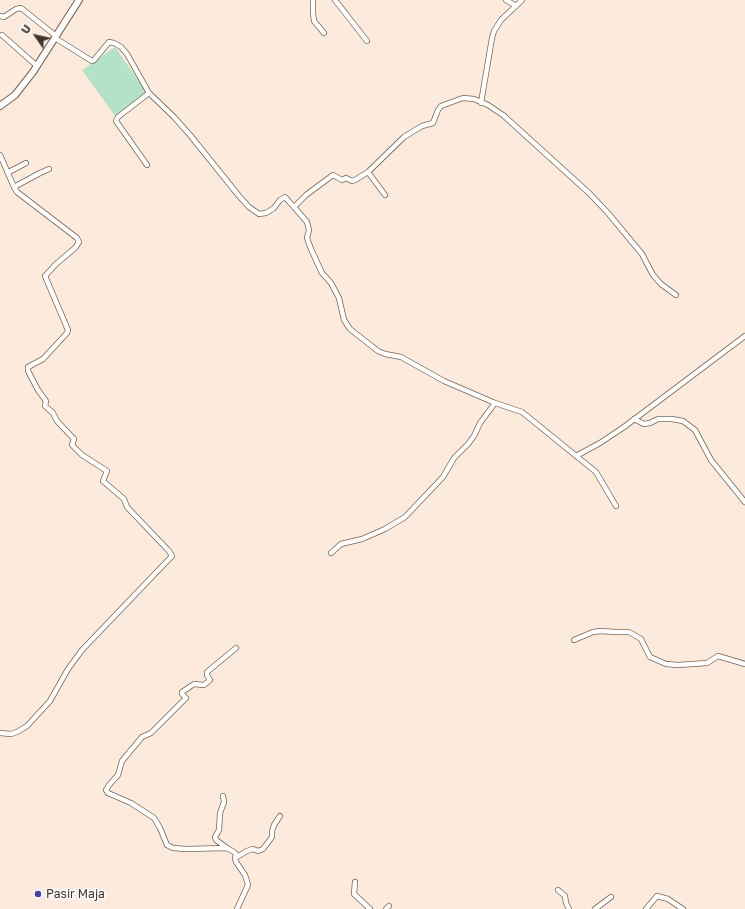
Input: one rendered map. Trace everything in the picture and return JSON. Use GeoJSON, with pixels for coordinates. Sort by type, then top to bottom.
{"type":"FeatureCollection","features":[{"type":"Feature","properties":{"kind":"main road"},"geometry":{"type":"LineString","coordinates":[[0,106],[15,95],[37,66],[79,0]]}},
{"type":"Feature","properties":{"kind":"street"},"geometry":{"type":"LineString","coordinates":[[315,0],[313,13],[314,21],[324,33]]}},
{"type":"Feature","properties":{"kind":"street"},"geometry":{"type":"LineString","coordinates":[[335,0],[367,41]]}},
{"type":"Feature","properties":{"kind":"street"},"geometry":{"type":"LineString","coordinates":[[506,0],[516,6]]}},
{"type":"Feature","properties":{"kind":"street"},"geometry":{"type":"LineString","coordinates":[[481,103],[492,38],[501,20],[522,0]]}},
{"type":"Feature","properties":{"kind":"street"},"geometry":{"type":"LineString","coordinates":[[0,16],[4,17],[16,9],[21,8],[56,37],[92,61],[109,42],[121,47],[127,54],[149,93],[190,135],[239,196],[250,207],[260,214],[263,214],[274,208],[280,200],[285,197],[294,207],[306,222],[309,230],[307,238],[311,249],[322,273],[331,283],[339,298],[344,320],[350,330],[378,351],[385,354],[401,356],[444,381],[496,403],[522,412],[596,472],[616,506]]}},
{"type":"Feature","properties":{"kind":"street"},"geometry":{"type":"LineString","coordinates":[[2,35],[37,66]]}},
{"type":"Feature","properties":{"kind":"street"},"geometry":{"type":"LineString","coordinates":[[147,165],[116,121],[118,117],[149,93]]}},
{"type":"Feature","properties":{"kind":"street"},"geometry":{"type":"LineString","coordinates":[[294,207],[306,195],[333,175],[342,180],[346,178],[352,181],[368,172],[404,137],[422,126],[433,123],[441,106],[463,98],[474,99],[503,115],[589,193],[608,213],[642,254],[653,275],[661,284],[676,295]]}},
{"type":"Feature","properties":{"kind":"street"},"geometry":{"type":"LineString","coordinates":[[0,155],[9,172],[14,187],[18,192],[77,238],[79,242],[75,248],[56,264],[45,276],[68,330],[67,333],[43,359],[28,367],[28,371],[38,390],[46,401],[45,406],[74,439],[72,445],[82,455],[107,472],[103,481],[124,500],[127,507],[172,556],[171,559],[82,650],[74,660],[50,701],[27,726],[11,734],[0,733]]}},
{"type":"Feature","properties":{"kind":"street"},"geometry":{"type":"LineString","coordinates":[[9,172],[26,163]]}},
{"type":"Feature","properties":{"kind":"street"},"geometry":{"type":"LineString","coordinates":[[14,187],[49,169]]}},
{"type":"Feature","properties":{"kind":"street"},"geometry":{"type":"LineString","coordinates":[[368,172],[385,195]]}},
{"type":"Feature","properties":{"kind":"street"},"geometry":{"type":"LineString","coordinates":[[576,456],[600,443],[634,419],[745,336]]}},
{"type":"Feature","properties":{"kind":"street"},"geometry":{"type":"LineString","coordinates":[[331,553],[341,544],[360,540],[385,529],[405,517],[443,477],[454,458],[468,444],[474,436],[480,423],[496,403]]}},
{"type":"Feature","properties":{"kind":"street"},"geometry":{"type":"LineString","coordinates":[[634,419],[644,424],[658,419],[672,418],[683,421],[696,430],[711,460],[745,502]]}},
{"type":"Feature","properties":{"kind":"street"},"geometry":{"type":"LineString","coordinates":[[574,640],[602,630],[629,632],[641,639],[650,657],[666,664],[678,666],[707,663],[718,656],[745,664]]}},
{"type":"Feature","properties":{"kind":"street"},"geometry":{"type":"LineString","coordinates":[[227,848],[173,848],[167,845],[154,818],[131,803],[108,793],[106,789],[118,775],[122,761],[142,737],[151,733],[185,700],[186,698],[182,692],[194,684],[204,685],[207,683],[211,679],[207,675],[207,672],[236,648]]}},
{"type":"Feature","properties":{"kind":"street"},"geometry":{"type":"LineString","coordinates":[[223,796],[224,801],[220,813],[219,830],[215,837],[216,840],[236,854],[235,858],[245,875],[248,885],[237,909]]}},
{"type":"Feature","properties":{"kind":"street"},"geometry":{"type":"LineString","coordinates":[[235,858],[247,850],[253,849],[258,851],[263,849],[272,837],[274,825],[280,816]]}},
{"type":"Feature","properties":{"kind":"street"},"geometry":{"type":"LineString","coordinates":[[354,882],[354,894],[370,909]]}},
{"type":"Feature","properties":{"kind":"street"},"geometry":{"type":"LineString","coordinates":[[558,890],[565,896],[569,909]]}},
{"type":"Feature","properties":{"kind":"street"},"geometry":{"type":"LineString","coordinates":[[646,909],[658,896],[668,899],[683,909]]}},
{"type":"Feature","properties":{"kind":"street"},"geometry":{"type":"LineString","coordinates":[[595,909],[611,897]]}},
{"type":"Feature","properties":{"kind":"green space"},"geometry":{"type":"Polygon","coordinates":[[[115,47],[147,93],[115,116],[82,70],[115,47]]]}},
{"type":"Feature","properties":{"kind":"place","name":"Pasir Maja"},"geometry":{"type":"Point","coordinates":[38,894]}}]}
